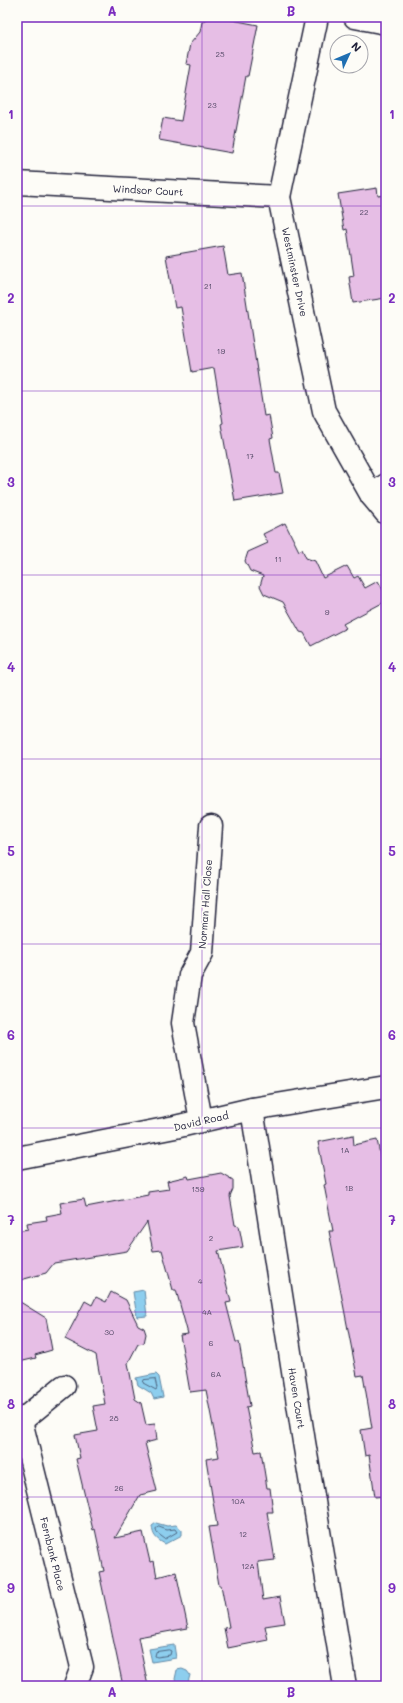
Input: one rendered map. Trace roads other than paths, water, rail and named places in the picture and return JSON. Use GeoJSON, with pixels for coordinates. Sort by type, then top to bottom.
{"type":"FeatureCollection","features":[{"type":"Feature","properties":{"kind":"street","name":"Westminster Drive"},"geometry":{"type":"LineString","coordinates":[[317,17],[279,197],[324,410],[379,491],[386,512]]}},
{"type":"Feature","properties":{"kind":"street"},"geometry":{"type":"LineString","coordinates":[[355,17],[386,22]]}},
{"type":"Feature","properties":{"kind":"street","name":"Windsor Court"},"geometry":{"type":"LineString","coordinates":[[17,183],[279,197]]}},
{"type":"Feature","properties":{"kind":"street","name":"Norman Hall Close"},"geometry":{"type":"LineString","coordinates":[[201,1120],[183,1023],[190,975],[202,953],[211,826]]}},
{"type":"Feature","properties":{"kind":"street","name":"David Road"},"geometry":{"type":"LineString","coordinates":[[17,1158],[175,1127],[201,1120],[252,1110],[386,1087]]}},
{"type":"Feature","properties":{"kind":"street","name":"Haven Court"},"geometry":{"type":"LineString","coordinates":[[252,1110],[304,1442],[345,1686]]}},
{"type":"Feature","properties":{"kind":"street","name":"Fernbank Place"},"geometry":{"type":"LineString","coordinates":[[64,1386],[19,1420],[82,1667],[75,1686]]}},
{"type":"Feature","properties":{"kind":"water"},"geometry":{"type":"Polygon","coordinates":[[[144,1290],[147,1316],[137,1317],[133,1292],[144,1290]]]}},
{"type":"Feature","properties":{"kind":"water"},"geometry":{"type":"Polygon","coordinates":[[[156,1374],[159,1377],[163,1397],[154,1399],[151,1393],[138,1385],[136,1378],[156,1374]]]}},
{"type":"Feature","properties":{"kind":"water"},"geometry":{"type":"Polygon","coordinates":[[[156,1523],[167,1526],[176,1525],[182,1530],[182,1535],[165,1544],[154,1535],[152,1526],[156,1523]]]}},
{"type":"Feature","properties":{"kind":"water"},"geometry":{"type":"Polygon","coordinates":[[[174,1645],[176,1658],[152,1662],[149,1649],[174,1645]]]}},
{"type":"Feature","properties":{"kind":"water"},"geometry":{"type":"Polygon","coordinates":[[[182,1669],[187,1671],[190,1675],[187,1686],[173,1686],[176,1683],[175,1679],[177,1670],[182,1669]]]}}]}
